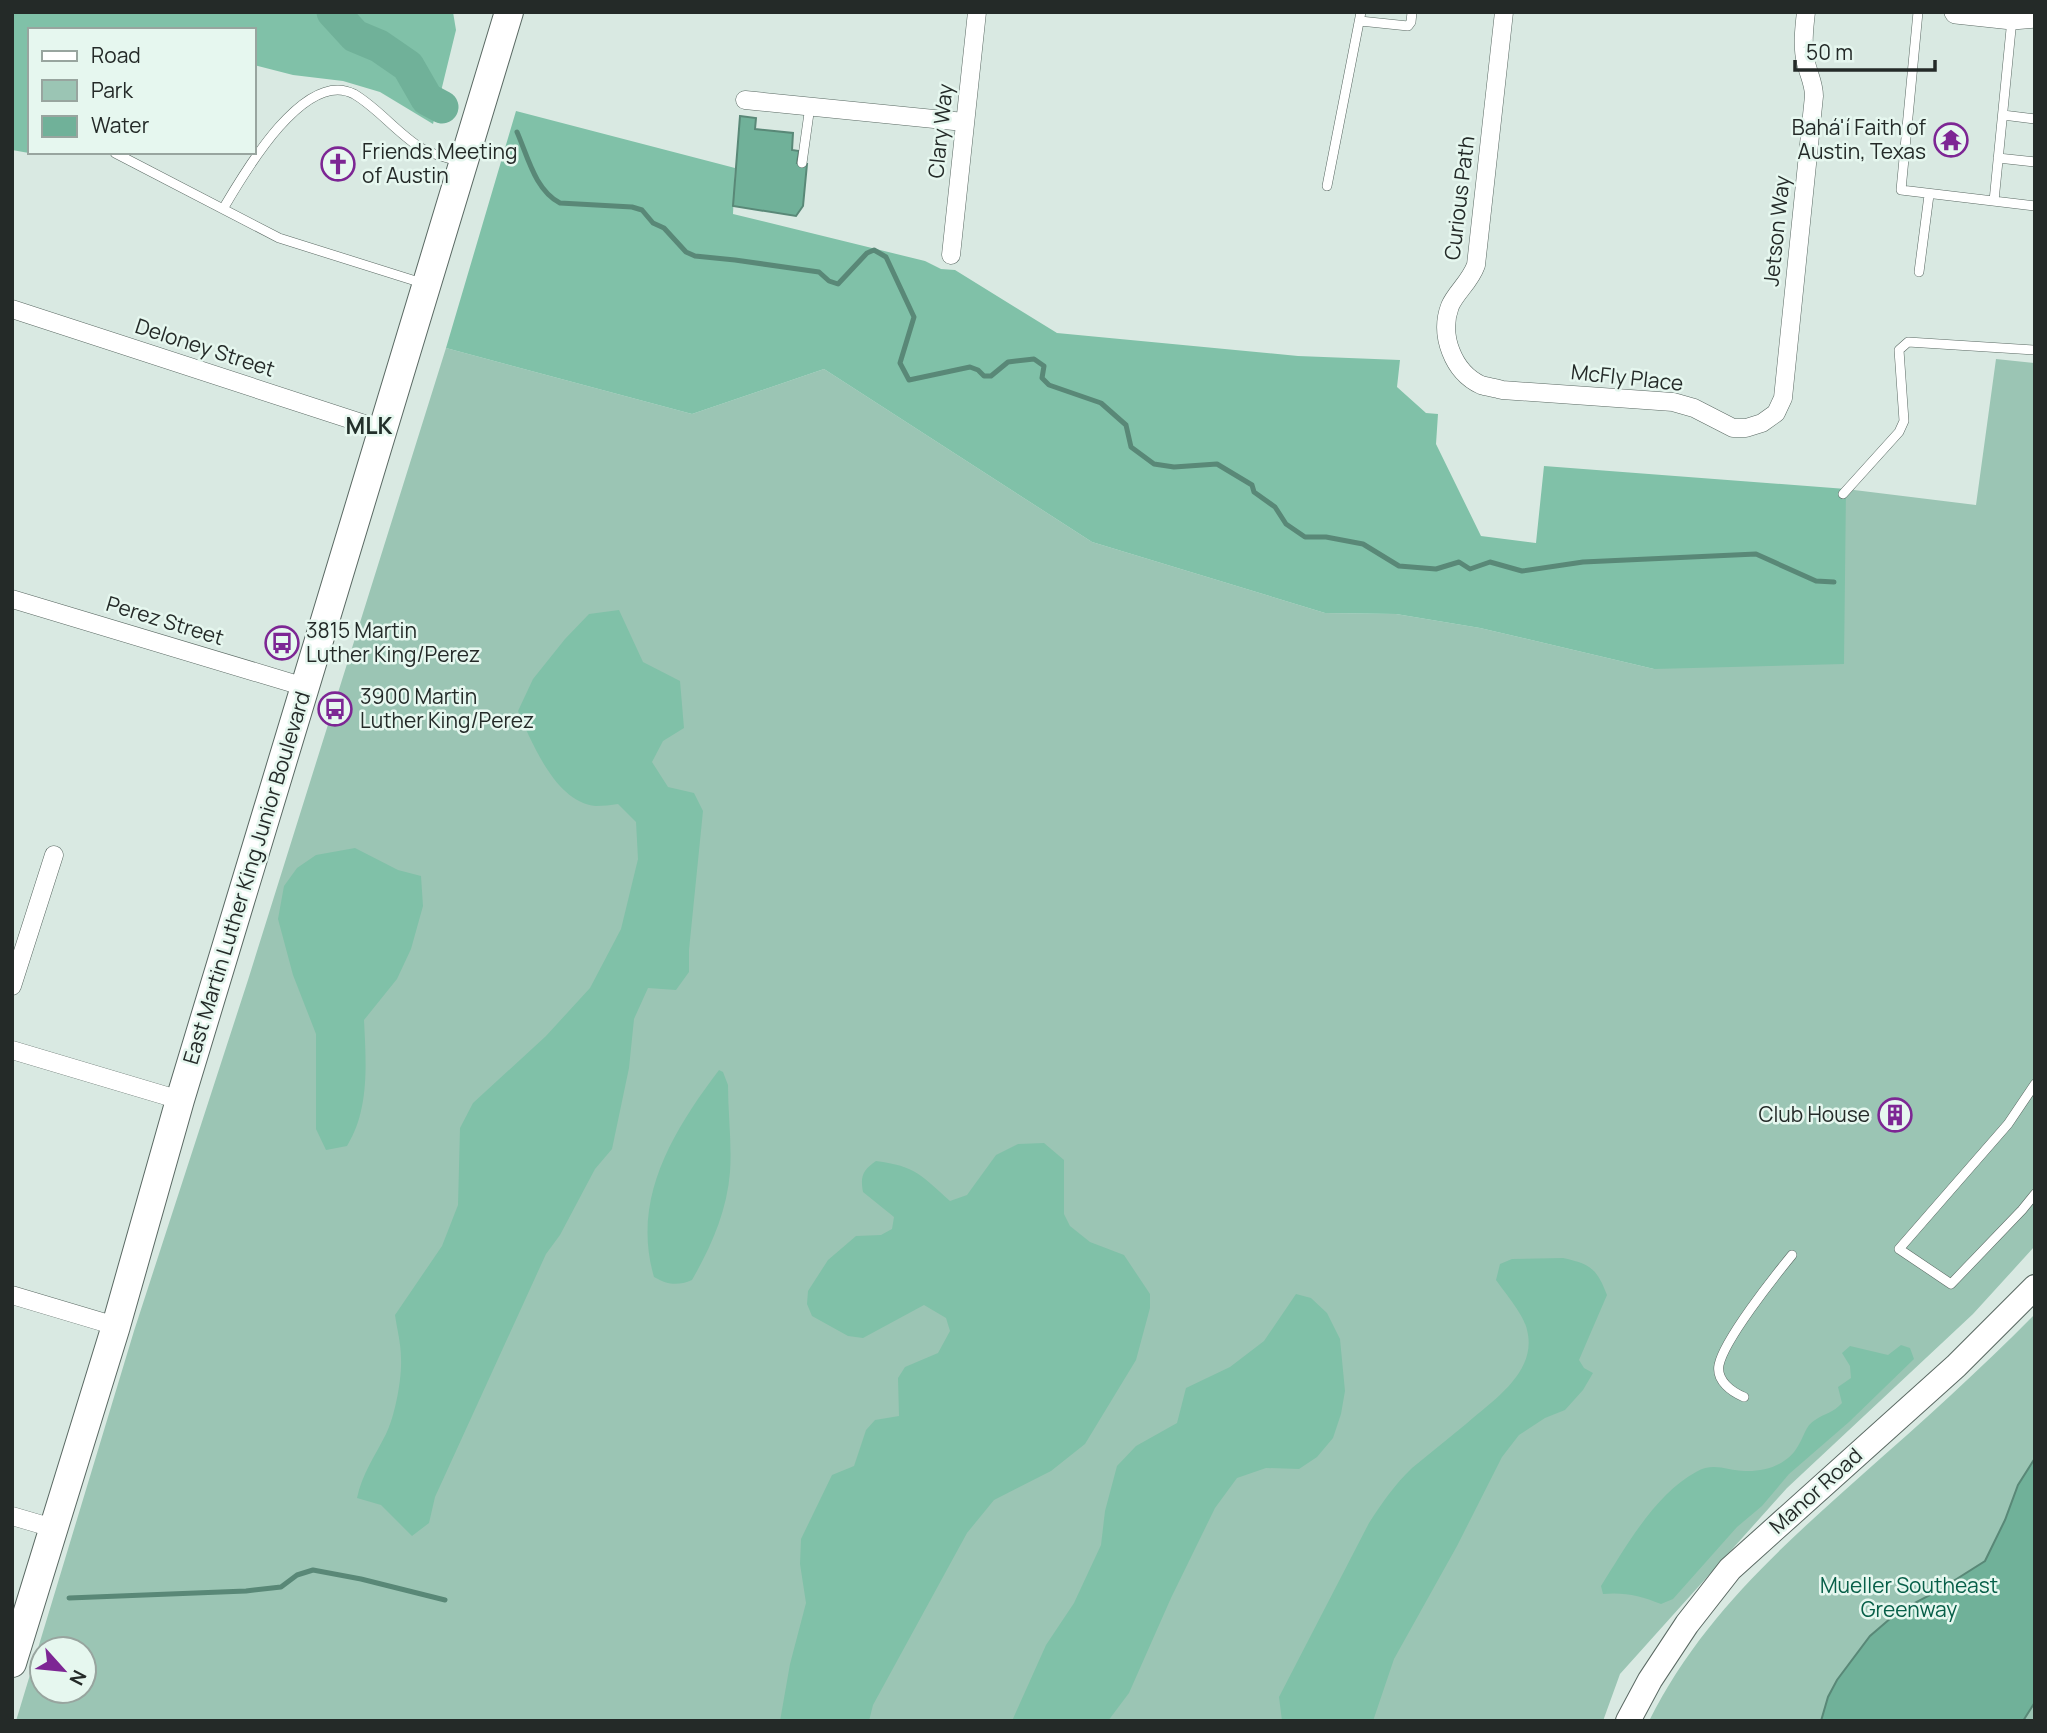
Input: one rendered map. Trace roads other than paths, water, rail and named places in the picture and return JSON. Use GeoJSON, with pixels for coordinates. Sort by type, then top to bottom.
{"type":"FeatureCollection","features":[{"type":"Feature","properties":{"kind":"main road","name":"East Martin Luther King Junior Boulevard"},"geometry":{"type":"LineString","coordinates":[[12,1663],[116,1326],[180,1100],[509,12]]}},
{"type":"Feature","properties":{"kind":"main road","name":"Manor Road"},"geometry":{"type":"LineString","coordinates":[[1628,1721],[1650,1680],[1687,1624],[1730,1569],[1956,1366],[2035,1287]]}},
{"type":"Feature","properties":{"kind":"street","name":"Clary Way"},"geometry":{"type":"LineString","coordinates":[[951,255],[977,12]]}},
{"type":"Feature","properties":{"kind":"street","name":"Curious Path"},"geometry":{"type":"LineString","coordinates":[[1468,377],[1450,351],[1448,318],[1451,305],[1466,286],[1476,265],[1504,12]]}},
{"type":"Feature","properties":{"kind":"street","name":"Jetson Way"},"geometry":{"type":"LineString","coordinates":[[1776,413],[1783,398],[1814,96],[1814,85],[1804,52],[1806,12]]}},
{"type":"Feature","properties":{"kind":"street"},"geometry":{"type":"LineString","coordinates":[[1956,12],[2023,17],[2035,27]]}},
{"type":"Feature","properties":{"kind":"street"},"geometry":{"type":"LineString","coordinates":[[745,100],[964,122]]}},
{"type":"Feature","properties":{"kind":"street","name":"Deloney Street"},"geometry":{"type":"LineString","coordinates":[[12,309],[383,430]]}},
{"type":"Feature","properties":{"kind":"street","name":"McFly Place"},"geometry":{"type":"LineString","coordinates":[[1468,377],[1482,385],[1502,390],[1673,402],[1694,408],[1733,428],[1746,428],[1762,423],[1776,413]]}},
{"type":"Feature","properties":{"kind":"street","name":"Perez Street"},"geometry":{"type":"LineString","coordinates":[[12,599],[305,687]]}},
{"type":"Feature","properties":{"kind":"street"},"geometry":{"type":"LineString","coordinates":[[12,986],[54,855]]}},
{"type":"Feature","properties":{"kind":"street"},"geometry":{"type":"LineString","coordinates":[[12,1050],[180,1100]]}},
{"type":"Feature","properties":{"kind":"street"},"geometry":{"type":"LineString","coordinates":[[12,1295],[116,1326]]}},
{"type":"Feature","properties":{"kind":"street"},"geometry":{"type":"LineString","coordinates":[[12,1516],[53,1528]]}},
{"type":"Feature","properties":{"kind":"lane"},"geometry":{"type":"LineString","coordinates":[[1327,186],[1360,17],[1408,26],[1412,22],[1412,12]]}},
{"type":"Feature","properties":{"kind":"lane"},"geometry":{"type":"LineString","coordinates":[[1918,12],[1900,187],[1905,192],[2035,205]]}},
{"type":"Feature","properties":{"kind":"lane"},"geometry":{"type":"LineString","coordinates":[[1994,201],[2003,115],[2023,17]]}},
{"type":"Feature","properties":{"kind":"lane"},"geometry":{"type":"LineString","coordinates":[[223,209],[244,171],[279,126],[318,93],[334,89],[353,94],[423,149],[463,162]]}},
{"type":"Feature","properties":{"kind":"lane"},"geometry":{"type":"LineString","coordinates":[[802,163],[810,106]]}},
{"type":"Feature","properties":{"kind":"lane"},"geometry":{"type":"LineString","coordinates":[[2003,115],[2035,119]]}},
{"type":"Feature","properties":{"kind":"lane"},"geometry":{"type":"LineString","coordinates":[[118,154],[279,238],[427,284]]}},
{"type":"Feature","properties":{"kind":"lane"},"geometry":{"type":"LineString","coordinates":[[1998,158],[2035,162]]}},
{"type":"Feature","properties":{"kind":"lane"},"geometry":{"type":"LineString","coordinates":[[1919,272],[1929,195]]}},
{"type":"Feature","properties":{"kind":"lane"},"geometry":{"type":"LineString","coordinates":[[1843,494],[1899,432],[1904,421],[1899,350],[1908,342],[2035,350]]}},
{"type":"Feature","properties":{"kind":"lane"},"geometry":{"type":"LineString","coordinates":[[2035,1084],[2008,1124],[1899,1249],[1951,1284],[2035,1194]]}},
{"type":"Feature","properties":{"kind":"lane"},"geometry":{"type":"LineString","coordinates":[[1744,1397],[1721,1380],[1718,1366],[1751,1311],[1792,1255]]}},
{"type":"Feature","properties":{"kind":"water"},"geometry":{"type":"Polygon","coordinates":[[[740,116],[756,118],[755,129],[793,133],[792,150],[799,151],[797,163],[807,164],[803,206],[796,216],[733,206],[740,116]]]}},
{"type":"Feature","properties":{"kind":"water"},"geometry":{"type":"Polygon","coordinates":[[[2035,1458],[2035,1702],[2023,1721],[1821,1721],[1828,1697],[1837,1680],[1870,1636],[1899,1611],[1936,1592],[1985,1561],[2018,1485],[2035,1458]]]}},
{"type":"Feature","properties":{"kind":"waterway"},"geometry":{"type":"LineString","coordinates":[[333,12],[355,36],[379,46],[408,66],[427,99],[442,107]]}},
{"type":"Feature","properties":{"kind":"waterway"},"geometry":{"type":"LineString","coordinates":[[517,132],[533,172],[551,197],[560,203],[632,207],[642,210],[653,223],[664,228],[686,252],[695,256],[819,272],[829,281],[838,284],[867,253],[874,250],[886,257],[914,317],[900,363],[909,380],[970,367],[984,376],[991,376],[1008,362],[1034,359],[1044,366],[1042,378],[1049,385],[1101,403],[1126,425],[1131,447],[1154,464],[1174,467],[1217,464],[1252,485],[1254,492],[1275,507],[1286,524],[1305,537],[1326,537],[1363,544],[1399,566],[1436,569],[1459,562],[1470,569],[1490,562],[1522,571],[1583,562],[1756,554],[1816,581],[1834,582]]}},
{"type":"Feature","properties":{"kind":"waterway"},"geometry":{"type":"LineString","coordinates":[[69,1598],[246,1591],[281,1587],[297,1575],[313,1570],[445,1600]]}},
{"type":"Feature","properties":{"kind":"place","name":"Bahá'í Faith of Austin, Texas"},"geometry":{"type":"Point","coordinates":[1951,140]}},
{"type":"Feature","properties":{"kind":"place","name":"Friends Meeting of Austin"},"geometry":{"type":"Point","coordinates":[338,164]}},
{"type":"Feature","properties":{"kind":"place","name":"3815 Martin Luther King/Perez"},"geometry":{"type":"Point","coordinates":[282,643]}},
{"type":"Feature","properties":{"kind":"place","name":"3900 Martin Luther King/Perez"},"geometry":{"type":"Point","coordinates":[335,709]}},
{"type":"Feature","properties":{"kind":"place","name":"Club House"},"geometry":{"type":"Point","coordinates":[1895,1115]}},
{"type":"Feature","properties":{"kind":"district","name":"MLK"},"geometry":{"type":"Point","coordinates":[369,426]}},
{"type":"Feature","properties":{"kind":"park label","name":"Mueller Southeast Greenway"},"geometry":{"type":"Point","coordinates":[1909,1598]}}]}
